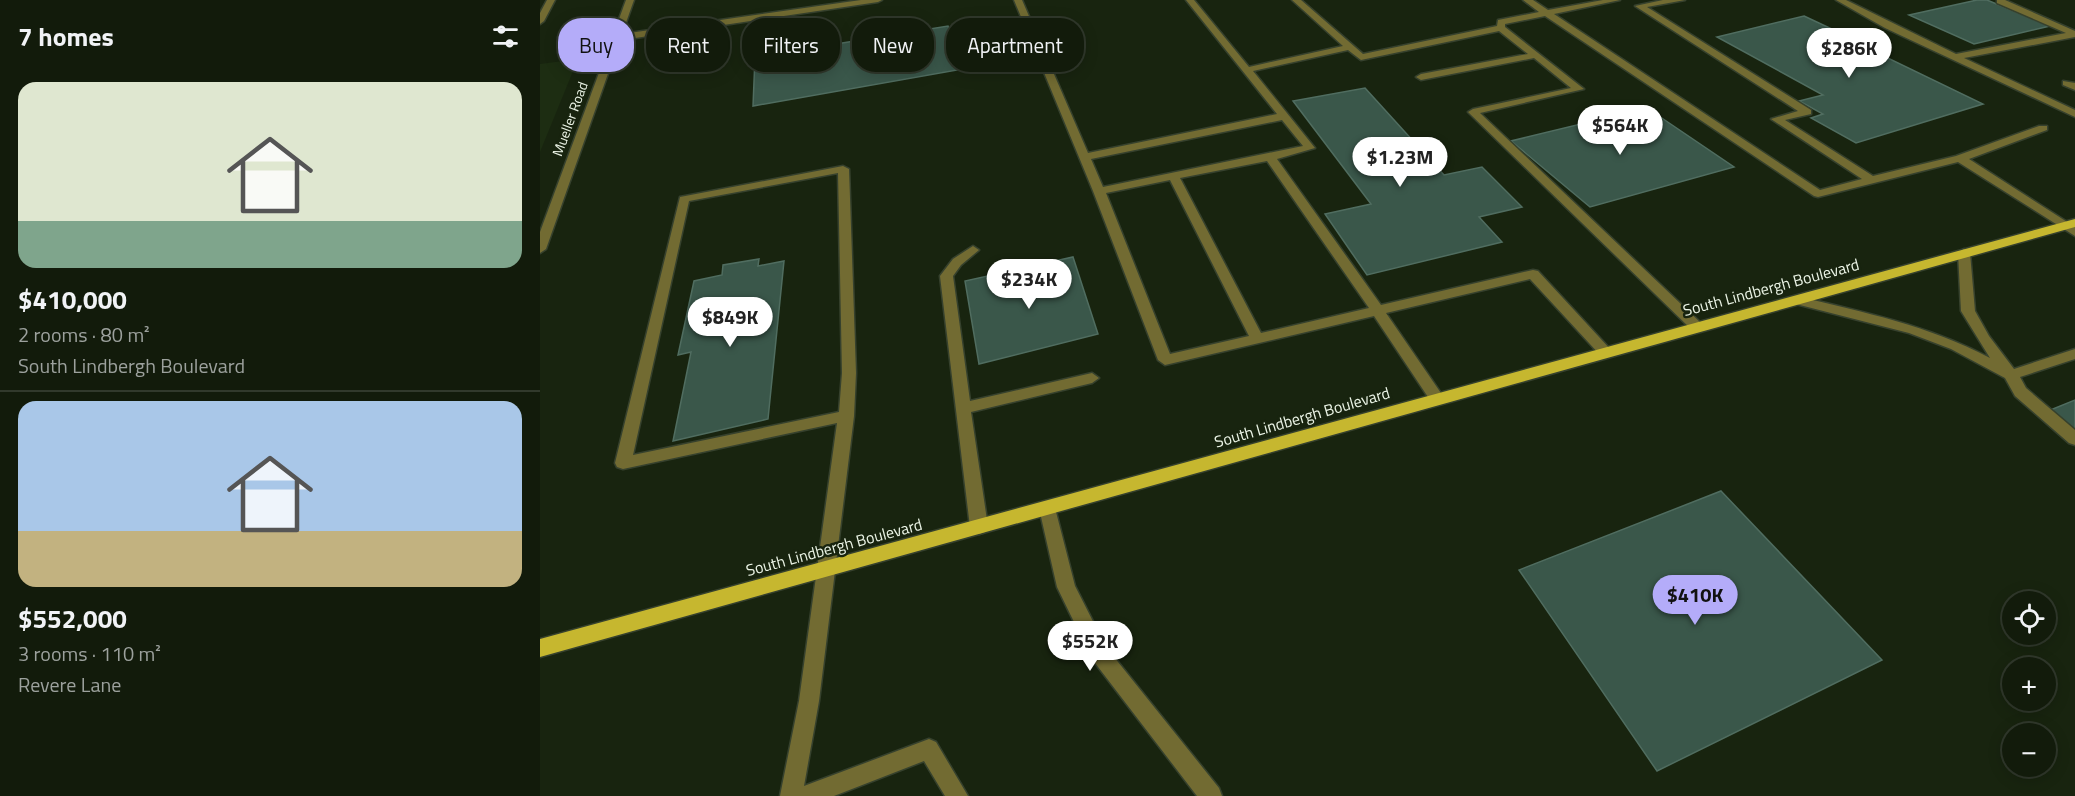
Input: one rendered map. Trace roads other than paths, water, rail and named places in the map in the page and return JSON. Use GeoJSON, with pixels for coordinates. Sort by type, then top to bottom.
{"type":"FeatureCollection","features":[{"type":"Feature","properties":{"kind":"main road","name":"South Lindbergh Boulevard"},"geometry":{"type":"LineString","coordinates":[[540,648],[1964,253],[2072,226]]}},
{"type":"Feature","properties":{"kind":"street"},"geometry":{"type":"LineString","coordinates":[[540,21],[551,0]]}},
{"type":"Feature","properties":{"kind":"street","name":"Mueller Road"},"geometry":{"type":"LineString","coordinates":[[623,18],[630,0]]}},
{"type":"Feature","properties":{"kind":"street"},"geometry":{"type":"LineString","coordinates":[[634,35],[879,0]]}},
{"type":"Feature","properties":{"kind":"street"},"geometry":{"type":"LineString","coordinates":[[1018,0],[1099,191],[1165,360],[1533,274],[1606,353]]}},
{"type":"Feature","properties":{"kind":"street"},"geometry":{"type":"LineString","coordinates":[[1099,191],[1310,148],[1190,0]]}},
{"type":"Feature","properties":{"kind":"street"},"geometry":{"type":"LineString","coordinates":[[1296,0],[1361,57],[1501,28]]}},
{"type":"Feature","properties":{"kind":"street"},"geometry":{"type":"LineString","coordinates":[[1527,0],[1818,194],[1960,158],[2043,128]]}},
{"type":"Feature","properties":{"kind":"street"},"geometry":{"type":"LineString","coordinates":[[1501,28],[1501,21],[1616,0]]}},
{"type":"Feature","properties":{"kind":"street"},"geometry":{"type":"LineString","coordinates":[[1628,0],[1807,112],[1776,119],[1871,180]]}},
{"type":"Feature","properties":{"kind":"street"},"geometry":{"type":"LineString","coordinates":[[1639,6],[1681,0]]}},
{"type":"Feature","properties":{"kind":"street"},"geometry":{"type":"LineString","coordinates":[[1840,0],[1888,26],[2075,114]]}},
{"type":"Feature","properties":{"kind":"street"},"geometry":{"type":"LineString","coordinates":[[2000,1],[2074,33]]}},
{"type":"Feature","properties":{"kind":"street"},"geometry":{"type":"LineString","coordinates":[[1501,28],[1580,89],[1473,112],[1697,327]]}},
{"type":"Feature","properties":{"kind":"street"},"geometry":{"type":"LineString","coordinates":[[1956,57],[2074,33]]}},
{"type":"Feature","properties":{"kind":"street"},"geometry":{"type":"LineString","coordinates":[[1247,70],[1349,47]]}},
{"type":"Feature","properties":{"kind":"street"},"geometry":{"type":"LineString","coordinates":[[1421,77],[1535,55]]}},
{"type":"Feature","properties":{"kind":"street","name":"Mueller Road"},"geometry":{"type":"LineString","coordinates":[[540,249],[603,72]]}},
{"type":"Feature","properties":{"kind":"street"},"geometry":{"type":"LineString","coordinates":[[2075,80],[2066,82],[2075,87]]}},
{"type":"Feature","properties":{"kind":"street"},"geometry":{"type":"LineString","coordinates":[[1084,158],[1284,116]]}},
{"type":"Feature","properties":{"kind":"street"},"geometry":{"type":"LineString","coordinates":[[1270,157],[1437,399]]}},
{"type":"Feature","properties":{"kind":"street"},"geometry":{"type":"LineString","coordinates":[[1960,158],[2072,226]]}},
{"type":"Feature","properties":{"kind":"street"},"geometry":{"type":"LineString","coordinates":[[791,796],[809,701],[846,416],[849,373],[843,169],[684,199],[623,463],[846,416]]}},
{"type":"Feature","properties":{"kind":"street"},"geometry":{"type":"LineString","coordinates":[[1173,176],[1257,338]]}},
{"type":"Feature","properties":{"kind":"street"},"geometry":{"type":"LineString","coordinates":[[973,250],[957,262],[946,276],[979,527]]}},
{"type":"Feature","properties":{"kind":"street"},"geometry":{"type":"LineString","coordinates":[[1964,253],[1968,311],[1983,339],[2011,375],[2020,392],[2075,439]]}},
{"type":"Feature","properties":{"kind":"street"},"geometry":{"type":"LineString","coordinates":[[1797,300],[1913,329],[1956,346],[2011,375],[2075,354]]}},
{"type":"Feature","properties":{"kind":"street"},"geometry":{"type":"LineString","coordinates":[[964,408],[1092,378]]}},
{"type":"Feature","properties":{"kind":"street"},"geometry":{"type":"LineString","coordinates":[[1047,508],[1066,587],[1099,653],[1211,796]]}},
{"type":"Feature","properties":{"kind":"street"},"geometry":{"type":"LineString","coordinates":[[806,796],[929,749],[957,796]]}}]}
